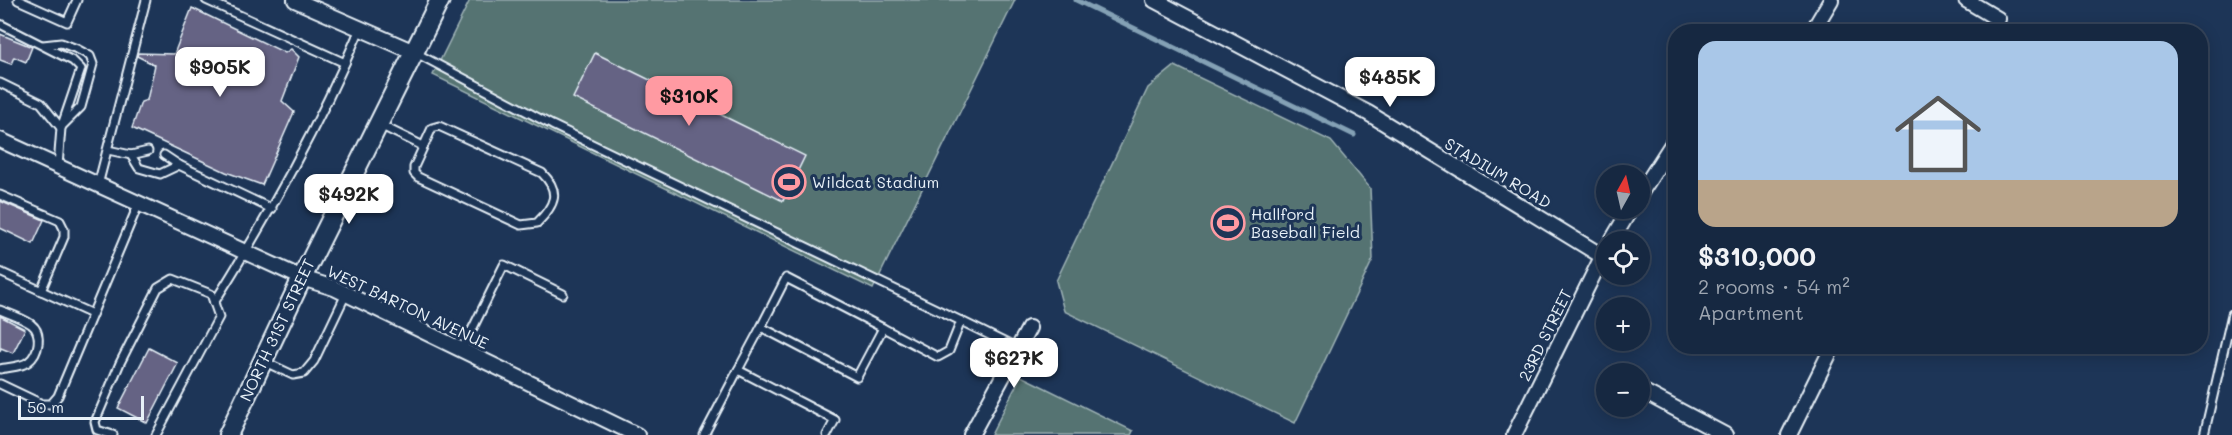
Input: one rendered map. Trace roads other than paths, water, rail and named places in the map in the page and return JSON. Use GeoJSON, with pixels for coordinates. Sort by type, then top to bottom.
{"type":"FeatureCollection","features":[{"type":"Feature","properties":{"kind":"street"},"geometry":{"type":"LineString","coordinates":[[295,0],[414,52]]}},
{"type":"Feature","properties":{"kind":"street","name":"NORTH 31ST STREET"},"geometry":{"type":"LineString","coordinates":[[228,435],[302,278],[440,0]]}},
{"type":"Feature","properties":{"kind":"street","name":"STADIUM ROAD"},"geometry":{"type":"LineString","coordinates":[[1155,0],[1368,113],[1596,248]]}},
{"type":"Feature","properties":{"kind":"street"},"geometry":{"type":"LineString","coordinates":[[1817,24],[1831,0]]}},
{"type":"Feature","properties":{"kind":"street"},"geometry":{"type":"LineString","coordinates":[[1966,0],[1994,24]]}},
{"type":"Feature","properties":{"kind":"street","name":"WEST BARTON AVENUE"},"geometry":{"type":"LineString","coordinates":[[0,140],[302,278],[346,294],[637,435]]}},
{"type":"Feature","properties":{"kind":"street"},"geometry":{"type":"LineString","coordinates":[[1650,178],[1668,150]]}},
{"type":"Feature","properties":{"kind":"street","name":"23RD STREET"},"geometry":{"type":"LineString","coordinates":[[1514,435],[1596,269]]}},
{"type":"Feature","properties":{"kind":"street"},"geometry":{"type":"LineString","coordinates":[[971,435],[1029,328]]}},
{"type":"Feature","properties":{"kind":"street"},"geometry":{"type":"LineString","coordinates":[[1789,435],[1829,354]]}},
{"type":"Feature","properties":{"kind":"street"},"geometry":{"type":"LineString","coordinates":[[1650,395],[1725,435]]}},
{"type":"Feature","properties":{"kind":"lane"},"geometry":{"type":"LineString","coordinates":[[18,0],[67,22],[77,0]]}},
{"type":"Feature","properties":{"kind":"lane"},"geometry":{"type":"LineString","coordinates":[[98,185],[146,0]]}},
{"type":"Feature","properties":{"kind":"lane"},"geometry":{"type":"LineString","coordinates":[[206,0],[345,63]]}},
{"type":"Feature","properties":{"kind":"lane"},"geometry":{"type":"LineString","coordinates":[[0,24],[73,61],[81,69],[60,128],[58,166]]}},
{"type":"Feature","properties":{"kind":"lane"},"geometry":{"type":"LineString","coordinates":[[214,303],[272,209],[314,132],[360,29]]}},
{"type":"Feature","properties":{"kind":"lane"},"geometry":{"type":"LineString","coordinates":[[42,45],[61,43],[90,56],[93,63],[81,107],[60,128]]}},
{"type":"Feature","properties":{"kind":"lane"},"geometry":{"type":"LineString","coordinates":[[414,52],[552,125],[1018,348]]}},
{"type":"Feature","properties":{"kind":"lane"},"geometry":{"type":"LineString","coordinates":[[0,83],[41,104],[60,128]]}},
{"type":"Feature","properties":{"kind":"lane"},"geometry":{"type":"LineString","coordinates":[[379,124],[423,146]]}},
{"type":"Feature","properties":{"kind":"lane"},"geometry":{"type":"LineString","coordinates":[[439,126],[542,172],[553,184],[554,196],[548,212],[537,224],[521,225],[418,177],[414,173],[414,167],[423,146],[432,128],[439,126]]}},
{"type":"Feature","properties":{"kind":"lane"},"geometry":{"type":"LineString","coordinates":[[108,150],[131,155],[148,150]]}},
{"type":"Feature","properties":{"kind":"lane"},"geometry":{"type":"LineString","coordinates":[[131,155],[139,168],[160,174],[179,165]]}},
{"type":"Feature","properties":{"kind":"lane"},"geometry":{"type":"LineString","coordinates":[[164,155],[179,165],[272,209]]}},
{"type":"Feature","properties":{"kind":"lane"},"geometry":{"type":"LineString","coordinates":[[0,195],[60,221],[64,229],[64,237],[40,291]]}},
{"type":"Feature","properties":{"kind":"lane"},"geometry":{"type":"LineString","coordinates":[[0,384],[42,404],[51,405],[58,396],[139,203]]}},
{"type":"Feature","properties":{"kind":"lane"},"geometry":{"type":"LineString","coordinates":[[462,350],[504,265],[563,294]]}},
{"type":"Feature","properties":{"kind":"lane"},"geometry":{"type":"LineString","coordinates":[[0,272],[92,314]]}},
{"type":"Feature","properties":{"kind":"lane"},"geometry":{"type":"LineString","coordinates":[[704,435],[786,278],[938,357],[949,351],[961,321]]}},
{"type":"Feature","properties":{"kind":"lane"},"geometry":{"type":"LineString","coordinates":[[113,435],[97,430],[95,422],[120,363],[158,288],[173,279],[211,294],[219,316],[156,435]]}},
{"type":"Feature","properties":{"kind":"lane"},"geometry":{"type":"LineString","coordinates":[[263,361],[293,375],[304,374],[314,361],[346,294]]}},
{"type":"Feature","properties":{"kind":"lane"},"geometry":{"type":"LineString","coordinates":[[0,310],[31,324],[37,329],[39,340],[35,353],[27,363],[0,369]]}},
{"type":"Feature","properties":{"kind":"lane"},"geometry":{"type":"LineString","coordinates":[[2204,435],[2232,314]]}},
{"type":"Feature","properties":{"kind":"lane"},"geometry":{"type":"LineString","coordinates":[[761,327],[857,377],[883,328]]}},
{"type":"Feature","properties":{"kind":"lane"},"geometry":{"type":"LineString","coordinates":[[738,370],[835,420],[827,435]]}},
{"type":"Feature","properties":{"kind":"waterway"},"geometry":{"type":"LineString","coordinates":[[1076,0],[1354,135]]}},
{"type":"Feature","properties":{"kind":"place","name":"Wildcat Stadium"},"geometry":{"type":"Point","coordinates":[789,182]}},
{"type":"Feature","properties":{"kind":"place","name":"Hallford Baseball Field"},"geometry":{"type":"Point","coordinates":[1228,223]}}]}
